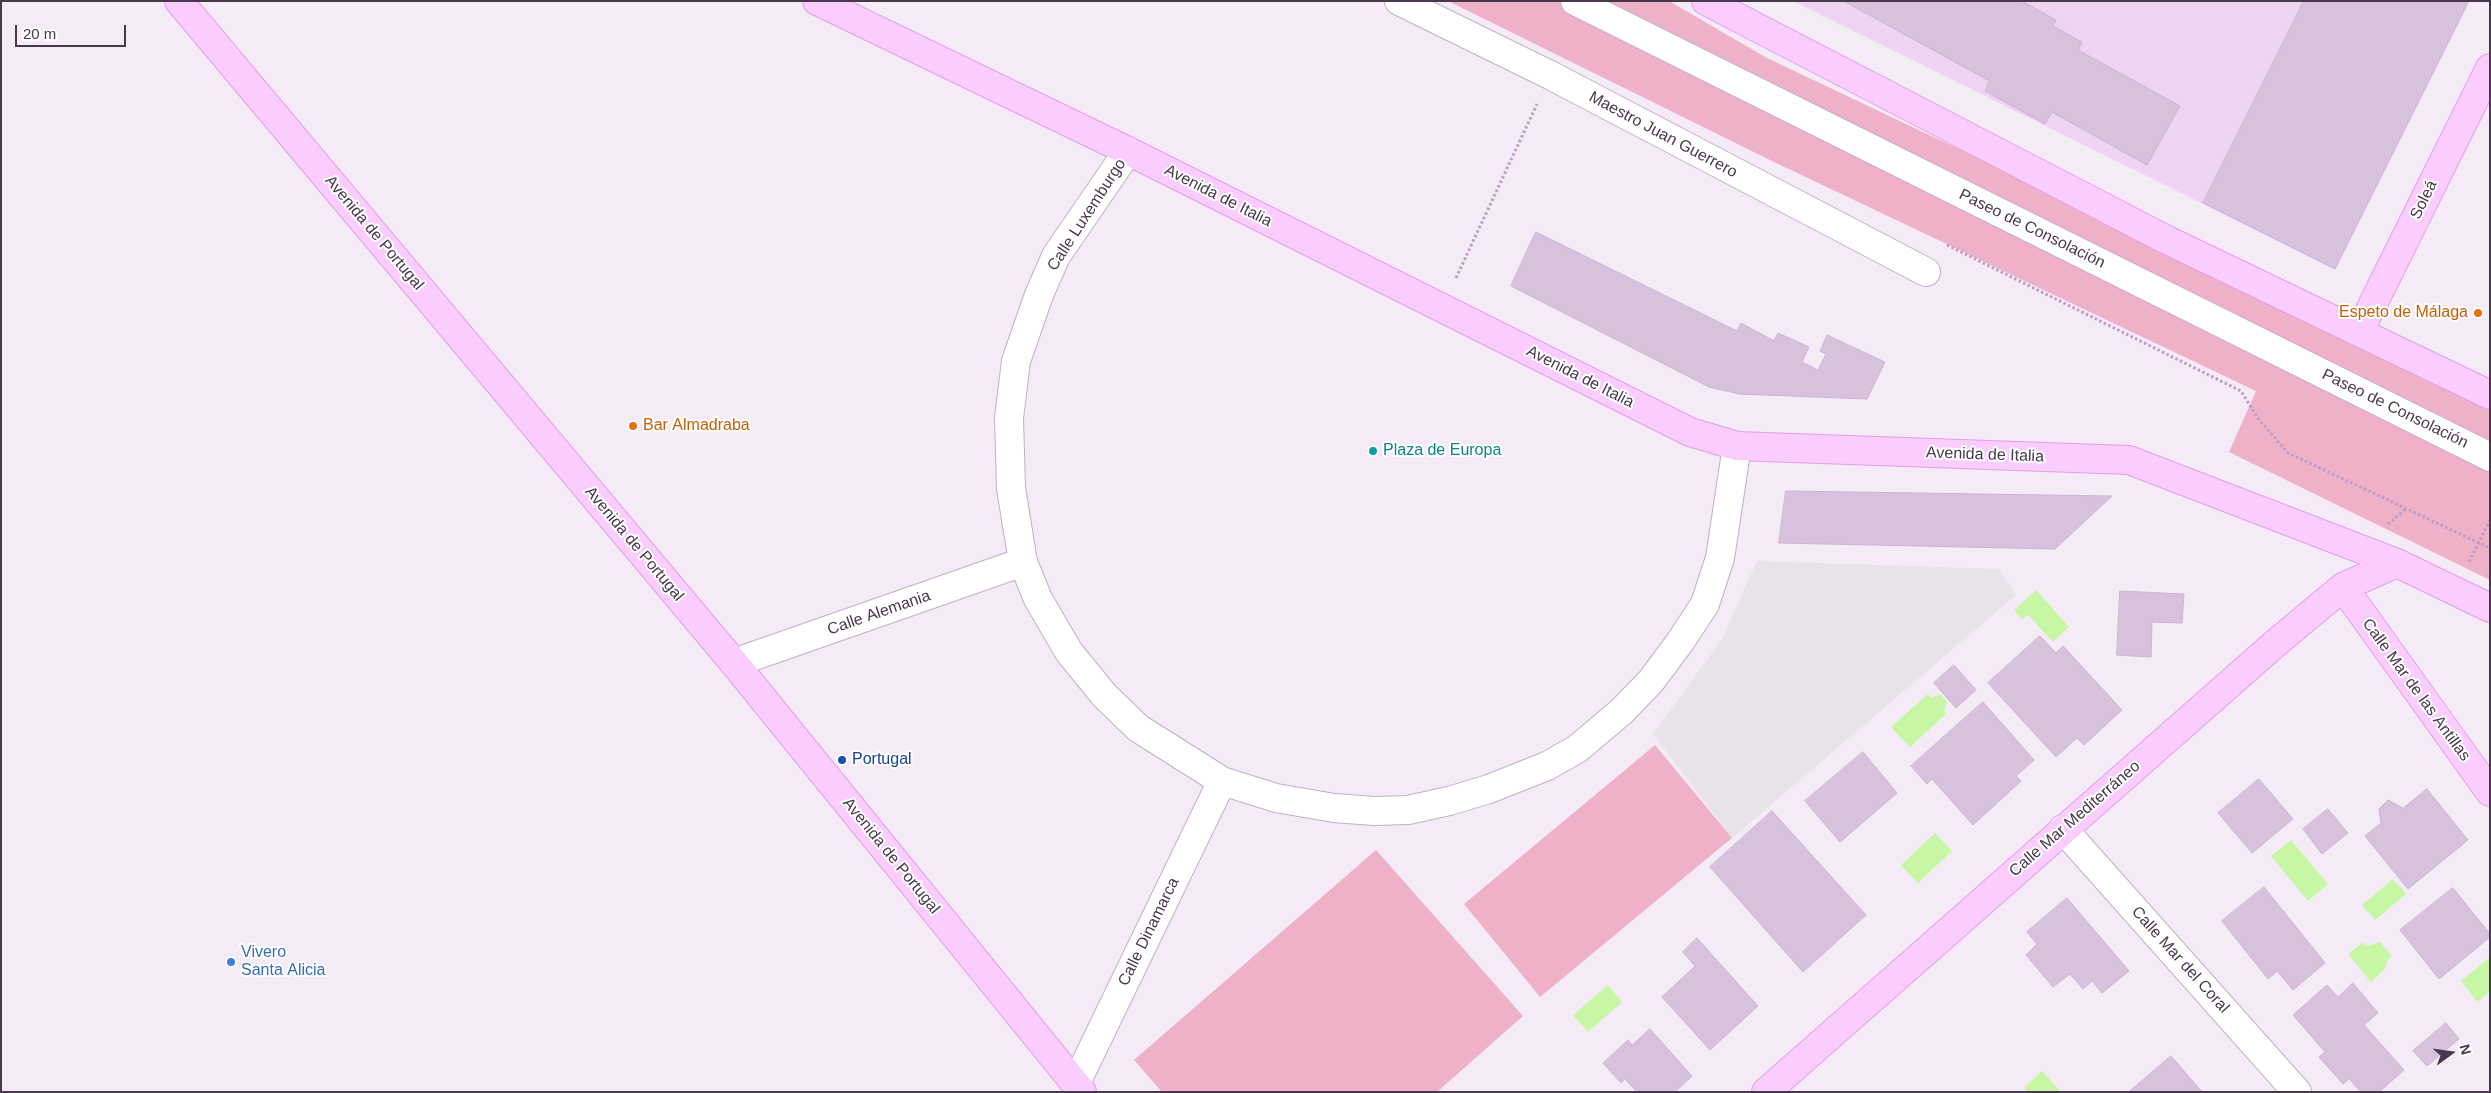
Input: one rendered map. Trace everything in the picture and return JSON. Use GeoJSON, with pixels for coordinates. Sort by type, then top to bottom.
{"type":"FeatureCollection","features":[{"type":"Feature","properties":{"kind":"street","name":"Avenida de Portugal"},"geometry":{"type":"LineString","coordinates":[[179,1],[734,663],[1079,1087]]}},
{"type":"Feature","properties":{"kind":"street","name":"Avenida de Italia"},"geometry":{"type":"LineString","coordinates":[[817,1],[1128,151],[1690,432],[1737,446],[2129,460],[2397,564],[2490,608]]}},
{"type":"Feature","properties":{"kind":"street","name":"Maestro Juan Guerrero"},"geometry":{"type":"LineString","coordinates":[[1399,1],[1550,75],[1926,272]]}},
{"type":"Feature","properties":{"kind":"street","name":"Paseo de Consolación"},"geometry":{"type":"LineString","coordinates":[[1575,1],[2490,456]]}},
{"type":"Feature","properties":{"kind":"street"},"geometry":{"type":"LineString","coordinates":[[1706,1],[2167,240],[2490,395]]}},
{"type":"Feature","properties":{"kind":"street","name":"Soleá"},"geometry":{"type":"LineString","coordinates":[[2359,332],[2490,68]]}},
{"type":"Feature","properties":{"kind":"street","name":"Calle Luxemburgo"},"geometry":{"type":"LineString","coordinates":[[1128,151],[1056,256],[1039,295],[1016,361],[1008,418],[1011,488],[1024,562],[1038,599],[1069,652],[1104,695],[1138,728],[1222,781],[1276,798],[1334,808],[1374,811],[1408,810],[1490,789],[1547,766],[1577,749],[1622,712],[1650,681],[1680,642],[1705,604],[1720,558],[1737,446]]}},
{"type":"Feature","properties":{"kind":"street","name":"Calle Alemania"},"geometry":{"type":"LineString","coordinates":[[734,663],[1024,562]]}},
{"type":"Feature","properties":{"kind":"street","name":"Calle Mar Mediterráneo"},"geometry":{"type":"LineString","coordinates":[[1766,1092],[2063,829],[2343,587],[2397,564]]}},
{"type":"Feature","properties":{"kind":"street","name":"Calle Mar de las Antillas"},"geometry":{"type":"LineString","coordinates":[[2343,587],[2490,792]]}},
{"type":"Feature","properties":{"kind":"street","name":"Calle Dinamarca"},"geometry":{"type":"LineString","coordinates":[[1079,1087],[1222,781]]}},
{"type":"Feature","properties":{"kind":"street","name":"Calle Mar del Coral"},"geometry":{"type":"LineString","coordinates":[[2063,829],[2297,1092]]}},
{"type":"Feature","properties":{"kind":"path"},"geometry":{"type":"LineString","coordinates":[[1442,308],[1550,75]]}},
{"type":"Feature","properties":{"kind":"path"},"geometry":{"type":"LineString","coordinates":[[1941,242],[2241,391],[2259,420],[2288,453],[2490,548]]}},
{"type":"Feature","properties":{"kind":"path"},"geometry":{"type":"LineString","coordinates":[[2456,592],[2490,520]]}},
{"type":"Feature","properties":{"kind":"shaded area"},"geometry":{"type":"Polygon","coordinates":[[[1448,1],[1669,1],[1767,58],[2490,401],[2490,580],[2229,452],[2256,391],[1772,161],[1448,1]]]}},
{"type":"Feature","properties":{"kind":"shaded area"},"geometry":{"type":"Polygon","coordinates":[[[1793,1],[2469,1],[2335,269],[1793,1]]]}},
{"type":"Feature","properties":{"kind":"shaded area"},"geometry":{"type":"Polygon","coordinates":[[[1757,561],[1999,569],[2016,595],[1732,838],[1653,734],[1722,639],[1757,561]]]}},
{"type":"Feature","properties":{"kind":"shaded area"},"geometry":{"type":"Polygon","coordinates":[[[2036,590],[2069,627],[2053,642],[2028,615],[2022,619],[2014,610],[2036,590]]]}},
{"type":"Feature","properties":{"kind":"shaded area"},"geometry":{"type":"Polygon","coordinates":[[[1928,694],[1932,698],[1940,694],[1947,702],[1944,710],[1946,714],[1910,747],[1891,727],[1928,694]]]}},
{"type":"Feature","properties":{"kind":"shaded area"},"geometry":{"type":"Polygon","coordinates":[[[1655,745],[1732,838],[1540,997],[1464,904],[1655,745]]]}},
{"type":"Feature","properties":{"kind":"shaded area"},"geometry":{"type":"Polygon","coordinates":[[[1935,833],[1952,851],[1918,883],[1901,865],[1935,833]]]}},
{"type":"Feature","properties":{"kind":"shaded area"},"geometry":{"type":"Polygon","coordinates":[[[2291,840],[2328,884],[2308,901],[2271,856],[2291,840]]]}},
{"type":"Feature","properties":{"kind":"shaded area"},"geometry":{"type":"Polygon","coordinates":[[[1376,850],[1523,1016],[1437,1092],[1162,1092],[1134,1060],[1376,850]]]}},
{"type":"Feature","properties":{"kind":"shaded area"},"geometry":{"type":"Polygon","coordinates":[[[2393,879],[2406,894],[2375,920],[2362,905],[2393,879]]]}},
{"type":"Feature","properties":{"kind":"shaded area"},"geometry":{"type":"Polygon","coordinates":[[[2363,942],[2366,946],[2380,942],[2392,956],[2388,959],[2384,970],[2371,982],[2348,954],[2363,942]]]}},
{"type":"Feature","properties":{"kind":"shaded area"},"geometry":{"type":"Polygon","coordinates":[[[2490,957],[2490,992],[2477,1002],[2461,981],[2490,957]]]}},
{"type":"Feature","properties":{"kind":"shaded area"},"geometry":{"type":"Polygon","coordinates":[[[1608,985],[1622,1002],[1588,1032],[1573,1015],[1608,985]]]}},
{"type":"Feature","properties":{"kind":"shaded area"},"geometry":{"type":"Polygon","coordinates":[[[2042,1071],[2061,1092],[2028,1092],[2024,1088],[2042,1071]]]}},
{"type":"Feature","properties":{"kind":"building"},"geometry":{"type":"Polygon","coordinates":[[[1844,1],[2022,1],[2056,20],[2053,26],[2082,42],[2078,50],[2180,106],[2147,165],[2052,112],[2045,124],[1985,91],[1989,81],[1844,1]]]}},
{"type":"Feature","properties":{"kind":"building"},"geometry":{"type":"Polygon","coordinates":[[[2304,1],[2469,1],[2335,269],[2203,203],[2304,1]]]}},
{"type":"Feature","properties":{"kind":"building"},"geometry":{"type":"Polygon","coordinates":[[[1536,232],[1737,331],[1741,323],[1774,341],[1778,333],[1809,347],[1802,362],[1818,370],[1826,354],[1820,351],[1827,335],[1885,362],[1867,399],[1739,394],[1709,387],[1511,286],[1536,232]]]}},
{"type":"Feature","properties":{"kind":"building"},"geometry":{"type":"Polygon","coordinates":[[[1786,491],[2112,496],[2055,549],[1779,543],[1786,491]]]}},
{"type":"Feature","properties":{"kind":"building"},"geometry":{"type":"Polygon","coordinates":[[[2120,591],[2184,594],[2182,623],[2152,622],[2151,657],[2117,655],[2120,591]]]}},
{"type":"Feature","properties":{"kind":"building"},"geometry":{"type":"Polygon","coordinates":[[[2040,636],[2056,653],[2063,646],[2122,710],[2084,745],[2077,738],[2056,757],[1988,683],[2040,636]]]}},
{"type":"Feature","properties":{"kind":"building"},"geometry":{"type":"Polygon","coordinates":[[[1954,665],[1976,690],[1956,708],[1934,683],[1954,665]]]}},
{"type":"Feature","properties":{"kind":"building"},"geometry":{"type":"Polygon","coordinates":[[[1983,702],[2034,760],[2016,776],[2021,781],[1973,825],[1932,779],[1927,784],[1911,766],[1983,702]]]}},
{"type":"Feature","properties":{"kind":"building"},"geometry":{"type":"Polygon","coordinates":[[[1863,752],[1897,793],[1840,842],[1805,801],[1863,752]]]}},
{"type":"Feature","properties":{"kind":"building"},"geometry":{"type":"Polygon","coordinates":[[[2259,779],[2293,819],[2252,853],[2218,813],[2259,779]]]}},
{"type":"Feature","properties":{"kind":"building"},"geometry":{"type":"Polygon","coordinates":[[[2427,789],[2468,840],[2408,889],[2365,836],[2381,823],[2379,809],[2388,800],[2403,808],[2427,789]]]}},
{"type":"Feature","properties":{"kind":"building"},"geometry":{"type":"Polygon","coordinates":[[[2328,809],[2348,833],[2322,854],[2303,829],[2328,809]]]}},
{"type":"Feature","properties":{"kind":"building"},"geometry":{"type":"Polygon","coordinates":[[[1772,811],[1866,915],[1803,972],[1710,867],[1772,811]]]}},
{"type":"Feature","properties":{"kind":"building"},"geometry":{"type":"Polygon","coordinates":[[[2264,887],[2325,963],[2293,990],[2277,971],[2268,979],[2222,921],[2264,887]]]}},
{"type":"Feature","properties":{"kind":"building"},"geometry":{"type":"Polygon","coordinates":[[[2453,888],[2490,934],[2490,937],[2439,979],[2400,930],[2453,888]]]}},
{"type":"Feature","properties":{"kind":"building"},"geometry":{"type":"Polygon","coordinates":[[[2067,898],[2129,971],[2102,993],[2092,981],[2083,989],[2070,974],[2053,987],[2026,955],[2037,944],[2027,932],[2067,898]]]}},
{"type":"Feature","properties":{"kind":"building"},"geometry":{"type":"Polygon","coordinates":[[[1697,938],[1758,1006],[1710,1050],[1662,997],[1695,966],[1683,952],[1697,938]]]}},
{"type":"Feature","properties":{"kind":"building"},"geometry":{"type":"Polygon","coordinates":[[[2353,983],[2378,1013],[2364,1025],[2404,1070],[2379,1092],[2361,1092],[2349,1079],[2343,1084],[2319,1057],[2325,1052],[2293,1015],[2327,985],[2338,997],[2353,983]]]}},
{"type":"Feature","properties":{"kind":"building"},"geometry":{"type":"Polygon","coordinates":[[[2446,1023],[2459,1039],[2427,1066],[2413,1051],[2446,1023]]]}},
{"type":"Feature","properties":{"kind":"building"},"geometry":{"type":"Polygon","coordinates":[[[1650,1029],[1692,1076],[1675,1092],[1637,1092],[1625,1079],[1621,1083],[1603,1063],[1628,1040],[1632,1045],[1650,1029]]]}},
{"type":"Feature","properties":{"kind":"building"},"geometry":{"type":"Polygon","coordinates":[[[2171,1056],[2202,1092],[2129,1092],[2171,1056]]]}},
{"type":"Feature","properties":{"kind":"place","name":"Espeto de Málaga"},"geometry":{"type":"Point","coordinates":[2478,313]}},
{"type":"Feature","properties":{"kind":"place","name":"Bar Almadraba"},"geometry":{"type":"Point","coordinates":[633,426]}},
{"type":"Feature","properties":{"kind":"place","name":"Plaza de Europa"},"geometry":{"type":"Point","coordinates":[1373,451]}},
{"type":"Feature","properties":{"kind":"place","name":"Portugal"},"geometry":{"type":"Point","coordinates":[842,760]}},
{"type":"Feature","properties":{"kind":"place","name":"Vivero Santa Alicia"},"geometry":{"type":"Point","coordinates":[231,962]}}]}
